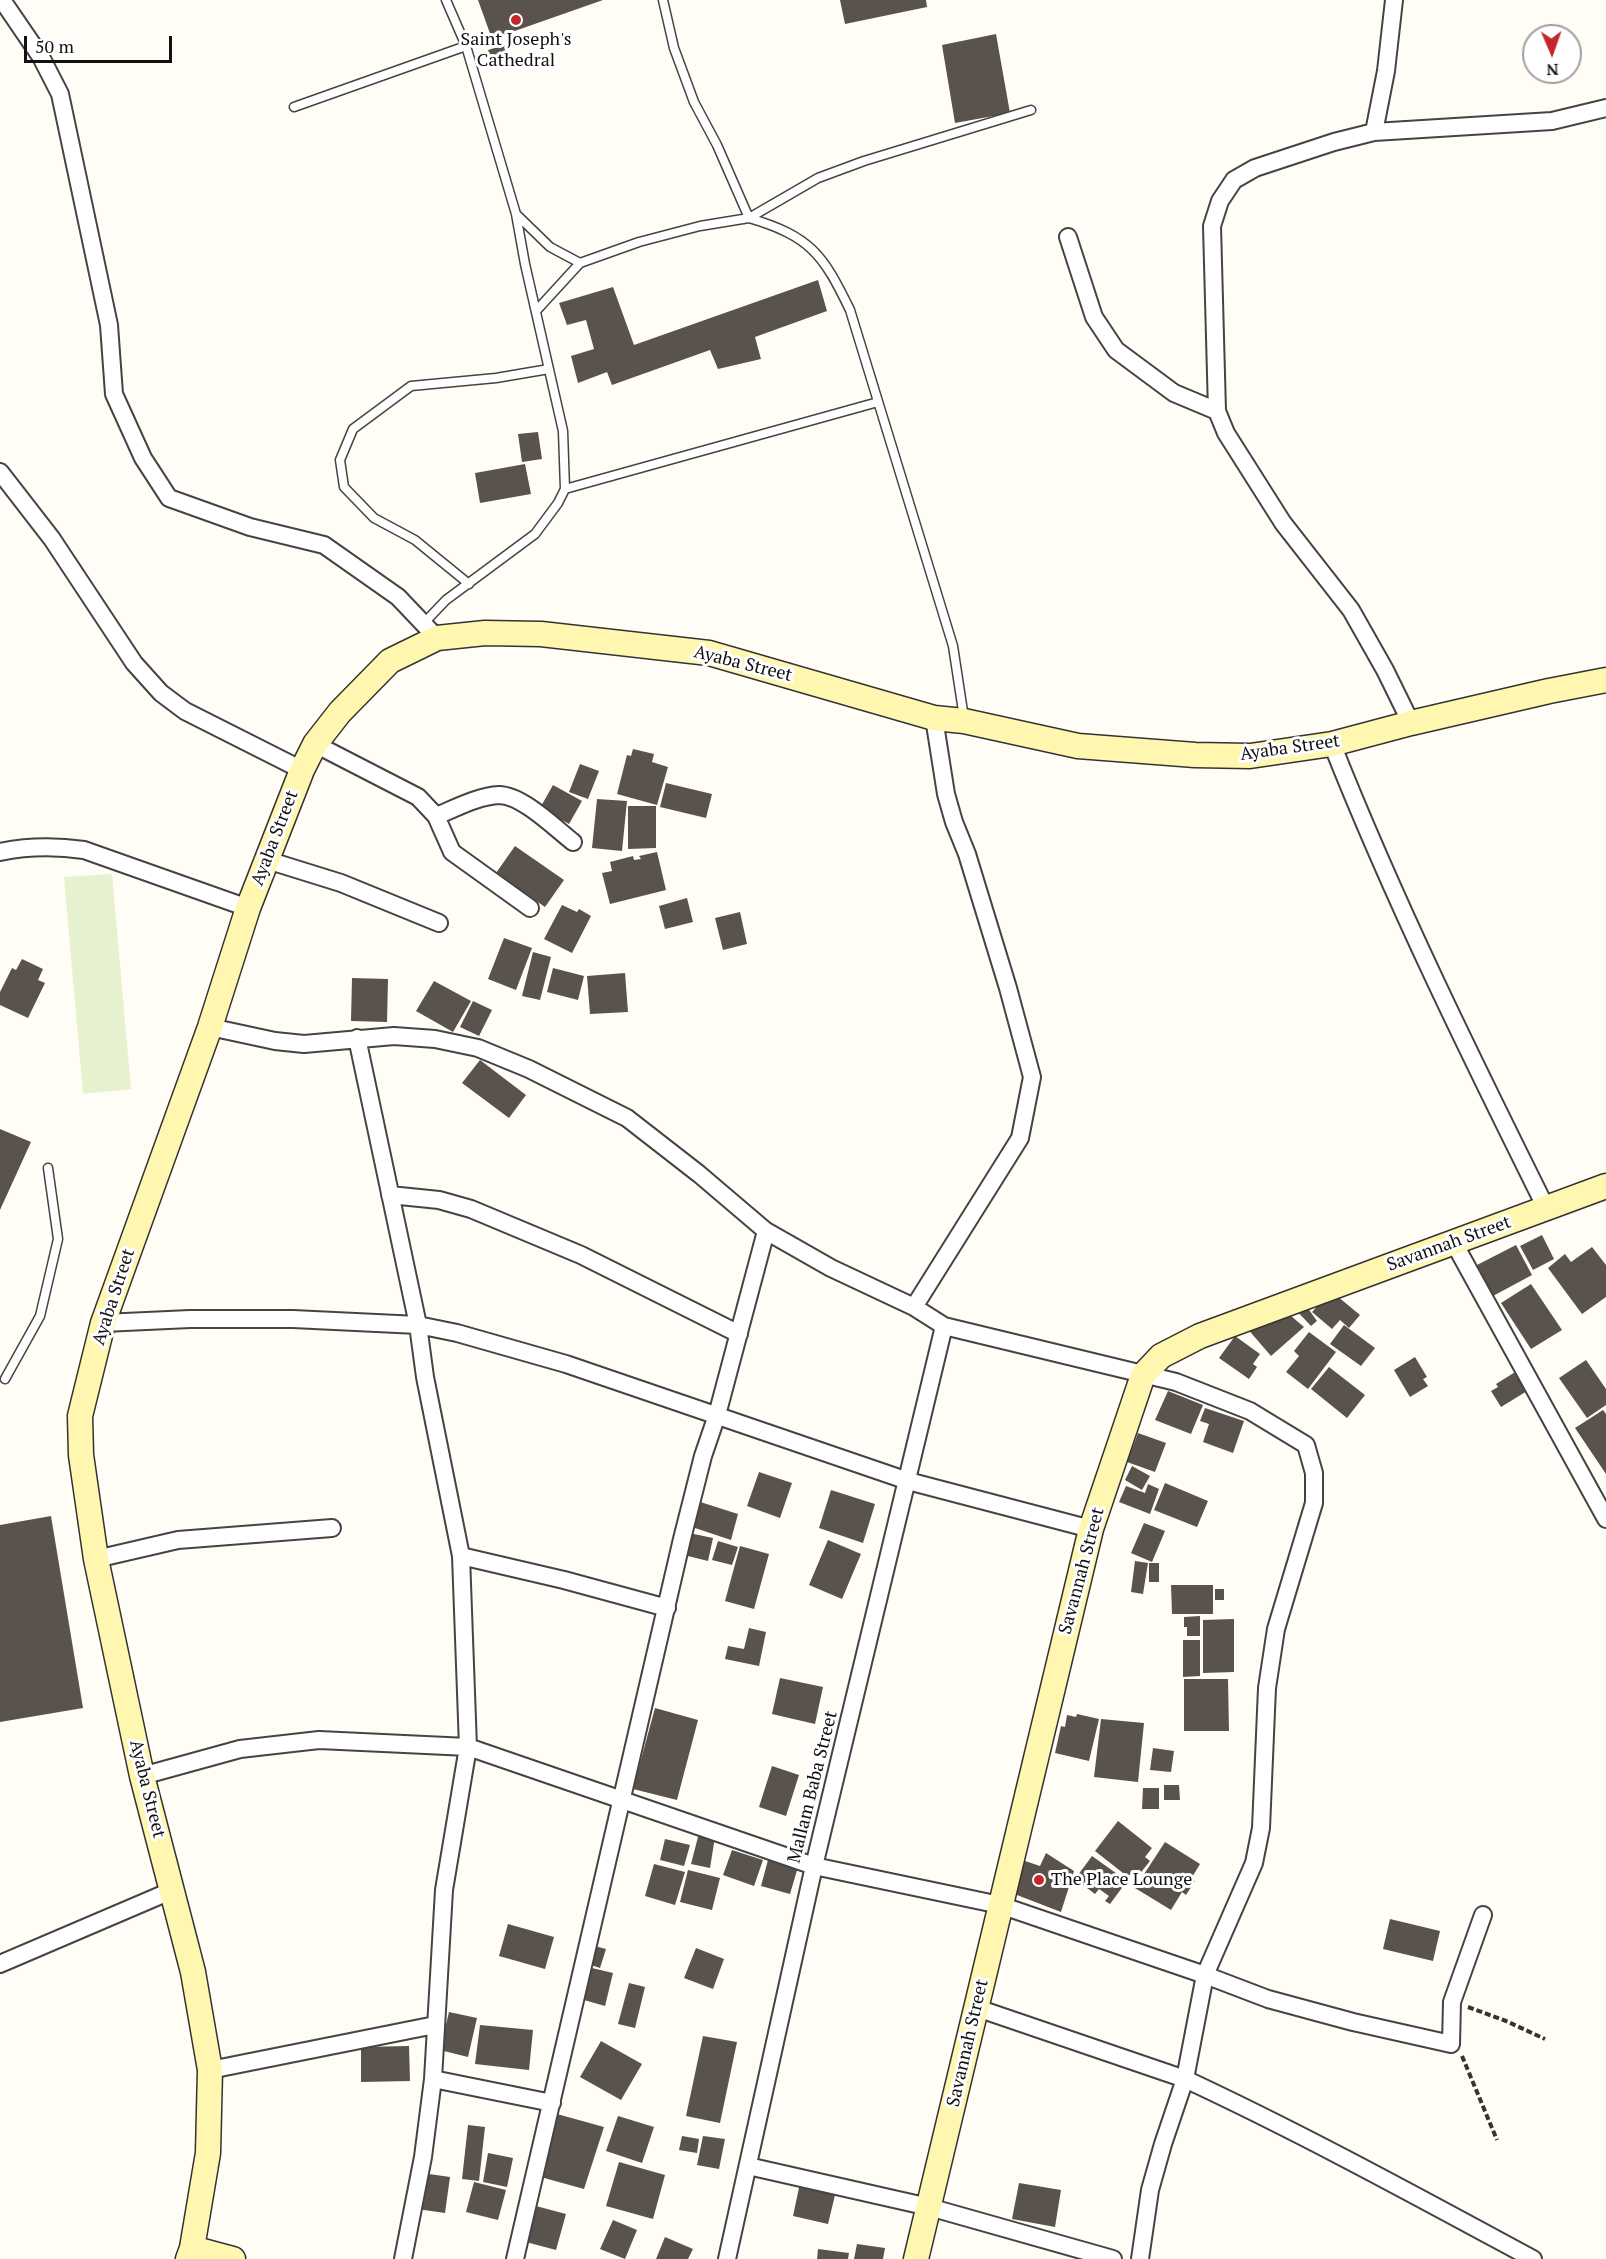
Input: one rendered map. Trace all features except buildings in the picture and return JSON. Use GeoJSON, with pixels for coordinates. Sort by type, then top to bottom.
{"type":"FeatureCollection","features":[{"type":"Feature","properties":{"kind":"main road","name":"Ayaba Street"},"geometry":{"type":"LineString","coordinates":[[190,2254],[208,2153],[210,2070],[194,1972],[142,1776],[96,1559],[81,1455],[80,1416],[104,1323],[210,1027],[248,908],[302,770],[315,744],[340,712],[390,661],[430,631],[541,634],[709,653],[934,718],[1078,746],[1195,755],[1250,756],[1332,744],[1411,723],[1606,680]]}},
{"type":"Feature","properties":{"kind":"main road","name":"Savannah Street"},"geometry":{"type":"LineString","coordinates":[[916,2259],[1091,1529],[1143,1375],[1161,1356],[1200,1336],[1606,1186]]}},
{"type":"Feature","properties":{"kind":"main road"},"geometry":{"type":"LineString","coordinates":[[190,2254],[233,2259]]}},
{"type":"Feature","properties":{"kind":"street"},"geometry":{"type":"LineString","coordinates":[[2,0],[41,57],[60,94],[109,325],[114,394],[142,458],[169,498],[250,527],[293,539],[324,544],[398,597],[430,631]]}},
{"type":"Feature","properties":{"kind":"street"},"geometry":{"type":"LineString","coordinates":[[1374,132],[1386,71],[1394,0]]}},
{"type":"Feature","properties":{"kind":"street"},"geometry":{"type":"LineString","coordinates":[[1411,723],[1385,670],[1351,610],[1283,523],[1226,433],[1217,411],[1212,226],[1220,201],[1234,180],[1256,168],[1334,141],[1374,132],[1552,122],[1606,108]]}},
{"type":"Feature","properties":{"kind":"street"},"geometry":{"type":"LineString","coordinates":[[1068,237],[1094,317],[1116,350],[1174,393],[1217,411]]}},
{"type":"Feature","properties":{"kind":"street"},"geometry":{"type":"LineString","coordinates":[[0,472],[58,549],[134,663],[161,693],[184,711],[302,770]]}},
{"type":"Feature","properties":{"kind":"street"},"geometry":{"type":"LineString","coordinates":[[914,1307],[1020,1138],[1032,1077],[1008,988],[967,854],[948,803],[934,718]]}},
{"type":"Feature","properties":{"kind":"street"},"geometry":{"type":"LineString","coordinates":[[315,744],[418,797],[436,816],[452,852],[530,908]]}},
{"type":"Feature","properties":{"kind":"street"},"geometry":{"type":"LineString","coordinates":[[1332,744],[1429,971],[1546,1208]]}},
{"type":"Feature","properties":{"kind":"street"},"geometry":{"type":"LineString","coordinates":[[436,816],[482,798],[500,795],[518,800],[573,842]]}},
{"type":"Feature","properties":{"kind":"street"},"geometry":{"type":"LineString","coordinates":[[0,852],[27,847],[62,847],[84,850],[248,908]]}},
{"type":"Feature","properties":{"kind":"street"},"geometry":{"type":"LineString","coordinates":[[267,860],[341,883],[439,923]]}},
{"type":"Feature","properties":{"kind":"street"},"geometry":{"type":"LineString","coordinates":[[210,1027],[275,1041],[304,1044],[394,1036],[435,1039],[478,1048],[529,1069],[627,1118],[699,1174],[766,1231],[831,1268],[914,1307],[944,1326],[1176,1382],[1250,1411],[1306,1445],[1314,1473],[1314,1503],[1276,1629],[1267,1688],[1261,1828],[1254,1863],[1205,1975],[1185,2079],[1150,2190],[1140,2259]]}},
{"type":"Feature","properties":{"kind":"street"},"geometry":{"type":"LineString","coordinates":[[357,1038],[418,1325],[425,1377],[461,1556],[468,1747],[444,1890],[432,2079],[423,2157],[403,2259]]}},
{"type":"Feature","properties":{"kind":"street"},"geometry":{"type":"LineString","coordinates":[[390,1195],[439,1200],[471,1209],[581,1255],[739,1334]]}},
{"type":"Feature","properties":{"kind":"street"},"geometry":{"type":"LineString","coordinates":[[515,2259],[703,1456],[717,1415],[766,1231]]}},
{"type":"Feature","properties":{"kind":"street"},"geometry":{"type":"LineString","coordinates":[[1454,1243],[1606,1519]]}},
{"type":"Feature","properties":{"kind":"street"},"geometry":{"type":"LineString","coordinates":[[104,1323],[190,1319],[293,1319],[418,1325],[502,1344],[908,1481],[1091,1529]]}},
{"type":"Feature","properties":{"kind":"street","name":"Mallam Baba Street"},"geometry":{"type":"LineString","coordinates":[[727,2259],[814,1866],[944,1326]]}},
{"type":"Feature","properties":{"kind":"street"},"geometry":{"type":"LineString","coordinates":[[96,1559],[178,1540],[332,1528]]}},
{"type":"Feature","properties":{"kind":"street"},"geometry":{"type":"LineString","coordinates":[[461,1556],[564,1580],[667,1608]]}},
{"type":"Feature","properties":{"kind":"street"},"geometry":{"type":"LineString","coordinates":[[142,1776],[240,1749],[319,1740],[468,1747],[814,1866],[1000,1905],[1268,1999],[1353,2022],[1451,2044],[1452,2002],[1483,1915]]}},
{"type":"Feature","properties":{"kind":"street"},"geometry":{"type":"LineString","coordinates":[[0,1964],[173,1890]]}},
{"type":"Feature","properties":{"kind":"street"},"geometry":{"type":"LineString","coordinates":[[977,2008],[1185,2079],[1372,2172],[1533,2259]]}},
{"type":"Feature","properties":{"kind":"street"},"geometry":{"type":"LineString","coordinates":[[210,2070],[435,2025]]}},
{"type":"Feature","properties":{"kind":"street"},"geometry":{"type":"LineString","coordinates":[[432,2079],[552,2103]]}},
{"type":"Feature","properties":{"kind":"street"},"geometry":{"type":"LineString","coordinates":[[748,2166],[929,2207],[1113,2259]]}},
{"type":"Feature","properties":{"kind":"lane"},"geometry":{"type":"LineString","coordinates":[[430,631],[446,600],[535,534],[558,503],[565,489],[563,431],[516,214],[466,46],[446,0]]}},
{"type":"Feature","properties":{"kind":"lane"},"geometry":{"type":"LineString","coordinates":[[663,0],[674,48],[694,102],[717,145],[749,218],[794,234],[817,252],[836,281],[850,310],[953,645],[964,722]]}},
{"type":"Feature","properties":{"kind":"lane"},"geometry":{"type":"LineString","coordinates":[[294,107],[466,46]]}},
{"type":"Feature","properties":{"kind":"lane"},"geometry":{"type":"LineString","coordinates":[[536,311],[580,263],[639,242],[700,226],[749,218],[818,178],[864,161],[1031,110]]}},
{"type":"Feature","properties":{"kind":"lane"},"geometry":{"type":"LineString","coordinates":[[516,214],[550,247],[580,263]]}},
{"type":"Feature","properties":{"kind":"lane"},"geometry":{"type":"LineString","coordinates":[[469,584],[415,540],[374,518],[344,487],[340,460],[352,429],[411,386],[496,378],[549,369]]}},
{"type":"Feature","properties":{"kind":"lane"},"geometry":{"type":"LineString","coordinates":[[565,489],[878,402]]}},
{"type":"Feature","properties":{"kind":"lane"},"geometry":{"type":"LineString","coordinates":[[5,1379],[40,1316],[58,1239],[48,1168]]}},
{"type":"Feature","properties":{"kind":"path"},"geometry":{"type":"LineString","coordinates":[[1452,2002],[1506,2021],[1545,2039]]}},
{"type":"Feature","properties":{"kind":"path"},"geometry":{"type":"LineString","coordinates":[[1451,2044],[1461,2055],[1468,2068],[1497,2140]]}},
{"type":"Feature","properties":{"kind":"green space"},"geometry":{"type":"Polygon","coordinates":[[[112,874],[131,1089],[83,1094],[64,877],[112,874]]]}},
{"type":"Feature","properties":{"kind":"place","name":"Saint Joseph's Cathedral"},"geometry":{"type":"Point","coordinates":[516,20]}},
{"type":"Feature","properties":{"kind":"place","name":"The Place Lounge"},"geometry":{"type":"Point","coordinates":[1039,1880]}}]}
